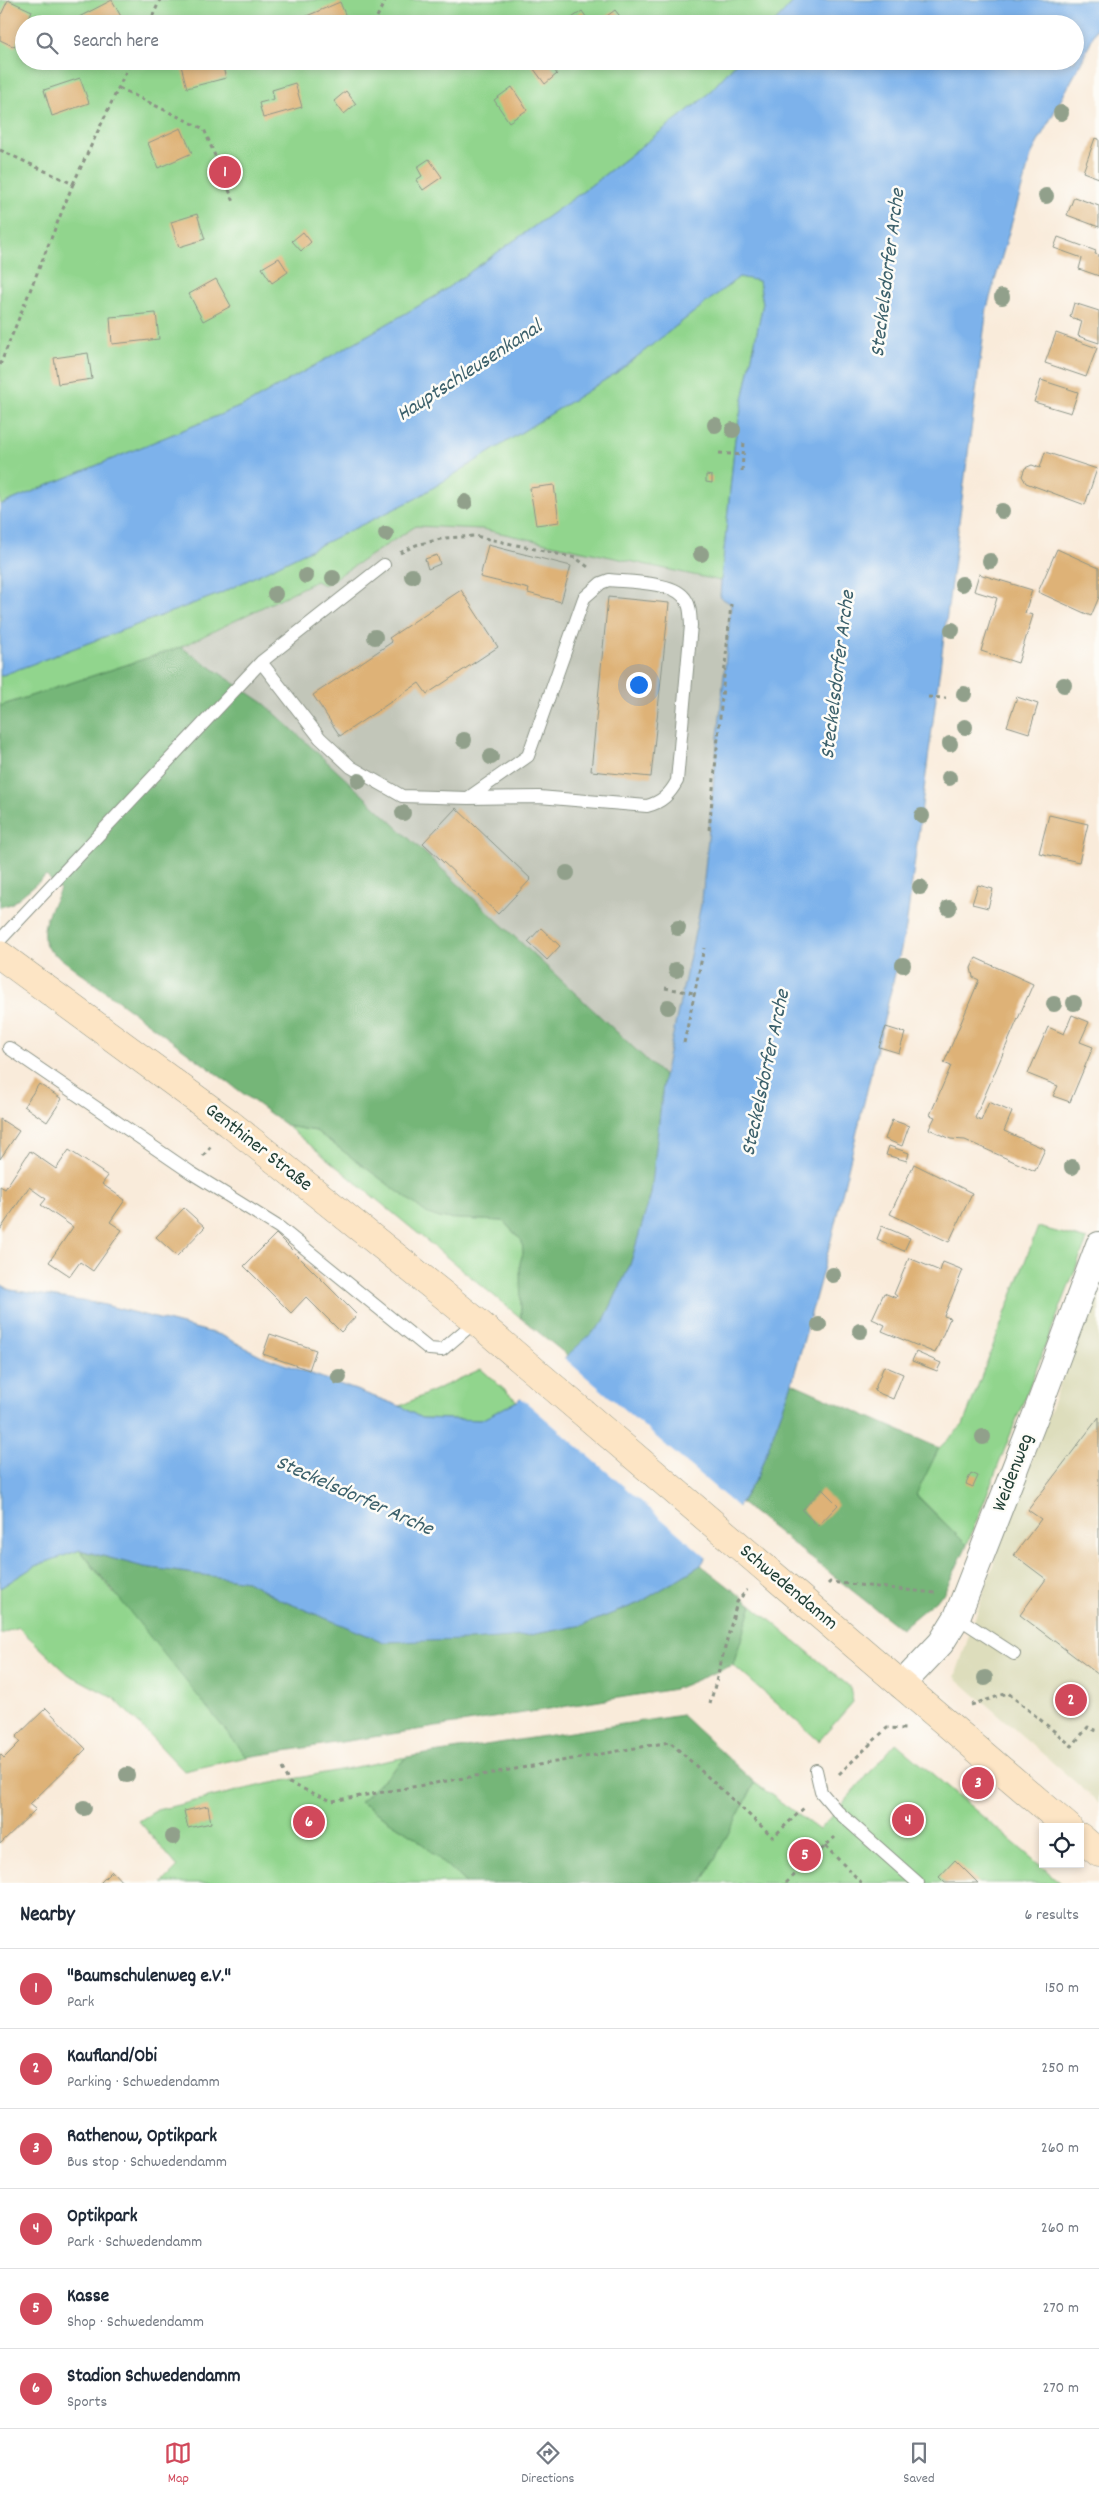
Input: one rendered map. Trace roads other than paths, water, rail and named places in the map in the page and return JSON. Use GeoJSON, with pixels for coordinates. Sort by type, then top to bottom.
{"type":"FeatureCollection","features":[{"type":"Feature","properties":{"kind":"main road","name":"Genthiner Straße"},"geometry":{"type":"LineString","coordinates":[[0,955],[229,1123],[476,1321],[509,1350]]}},
{"type":"Feature","properties":{"kind":"main road","name":"Schwedendamm"},"geometry":{"type":"LineString","coordinates":[[509,1350],[1063,1823]]}},
{"type":"Feature","properties":{"kind":"main road"},"geometry":{"type":"LineString","coordinates":[[1084,1840],[1099,1853]]}},
{"type":"Feature","properties":{"kind":"street","name":"Weidenweg"},"geometry":{"type":"LineString","coordinates":[[901,1685],[941,1643],[961,1607],[1099,1245]]}},
{"type":"Feature","properties":{"kind":"lane"},"geometry":{"type":"LineString","coordinates":[[0,940],[261,662],[384,565]]}},
{"type":"Feature","properties":{"kind":"lane"},"geometry":{"type":"LineString","coordinates":[[261,662],[320,738],[351,767],[402,796],[468,798],[539,797],[646,806],[658,803],[671,792],[677,781],[692,625],[689,605],[683,595],[671,588],[609,580],[601,583],[584,598],[528,756],[468,798]]}},
{"type":"Feature","properties":{"kind":"lane"},"geometry":{"type":"LineString","coordinates":[[9,1048],[190,1172],[280,1228],[429,1349],[442,1350],[476,1321]]}},
{"type":"Feature","properties":{"kind":"lane"},"geometry":{"type":"LineString","coordinates":[[961,1607],[1014,1654]]}},
{"type":"Feature","properties":{"kind":"lane"},"geometry":{"type":"LineString","coordinates":[[816,1770],[821,1792],[850,1822],[918,1883]]}},
{"type":"Feature","properties":{"kind":"water"},"geometry":{"type":"Polygon","coordinates":[[[795,0],[1099,0],[1099,23],[1084,56],[1084,15],[781,15],[795,0]]]}},
{"type":"Feature","properties":{"kind":"water"},"geometry":{"type":"Polygon","coordinates":[[[730,70],[1077,70],[1032,153],[987,308],[906,928],[829,1248],[792,1383],[758,1475],[701,1565],[639,1603],[583,1625],[525,1636],[470,1640],[384,1642],[281,1600],[247,1581],[144,1567],[80,1550],[35,1566],[0,1588],[0,1284],[11,1290],[101,1304],[221,1335],[262,1356],[400,1406],[421,1418],[481,1420],[517,1401],[603,1323],[630,1265],[651,1194],[664,1076],[702,900],[731,604],[720,597],[721,581],[735,439],[763,303],[759,281],[739,277],[616,373],[415,499],[219,594],[0,676],[0,505],[249,403],[436,296],[581,193],[704,98],[730,70]]]}},
{"type":"Feature","properties":{"kind":"place","name":"\"Baumschulenweg e.V.\""},"geometry":{"type":"Point","coordinates":[225,172]}},
{"type":"Feature","properties":{"kind":"place","name":"Kaufland/Obi"},"geometry":{"type":"Point","coordinates":[1071,1700]}},
{"type":"Feature","properties":{"kind":"place","name":"Rathenow, Optikpark"},"geometry":{"type":"Point","coordinates":[978,1783]}},
{"type":"Feature","properties":{"kind":"place","name":"Optikpark"},"geometry":{"type":"Point","coordinates":[908,1820]}},
{"type":"Feature","properties":{"kind":"place","name":"Stadion Schwedendamm"},"geometry":{"type":"Point","coordinates":[309,1822]}},
{"type":"Feature","properties":{"kind":"place","name":"Kasse"},"geometry":{"type":"Point","coordinates":[805,1855]}},
{"type":"Feature","properties":{"kind":"water label","name":"Steckelsdorfer Arche"},"geometry":{"type":"Point","coordinates":[889,273]}},
{"type":"Feature","properties":{"kind":"water label","name":"Hauptschleusenkanal"},"geometry":{"type":"Point","coordinates":[470,372]}},
{"type":"Feature","properties":{"kind":"water label","name":"Steckelsdorfer Arche"},"geometry":{"type":"Point","coordinates":[839,675]}},
{"type":"Feature","properties":{"kind":"water label","name":"Steckelsdorfer Arche"},"geometry":{"type":"Point","coordinates":[767,1073]}},
{"type":"Feature","properties":{"kind":"water label","name":"Steckelsdorfer Arche"},"geometry":{"type":"Point","coordinates":[354,1497]}}]}
